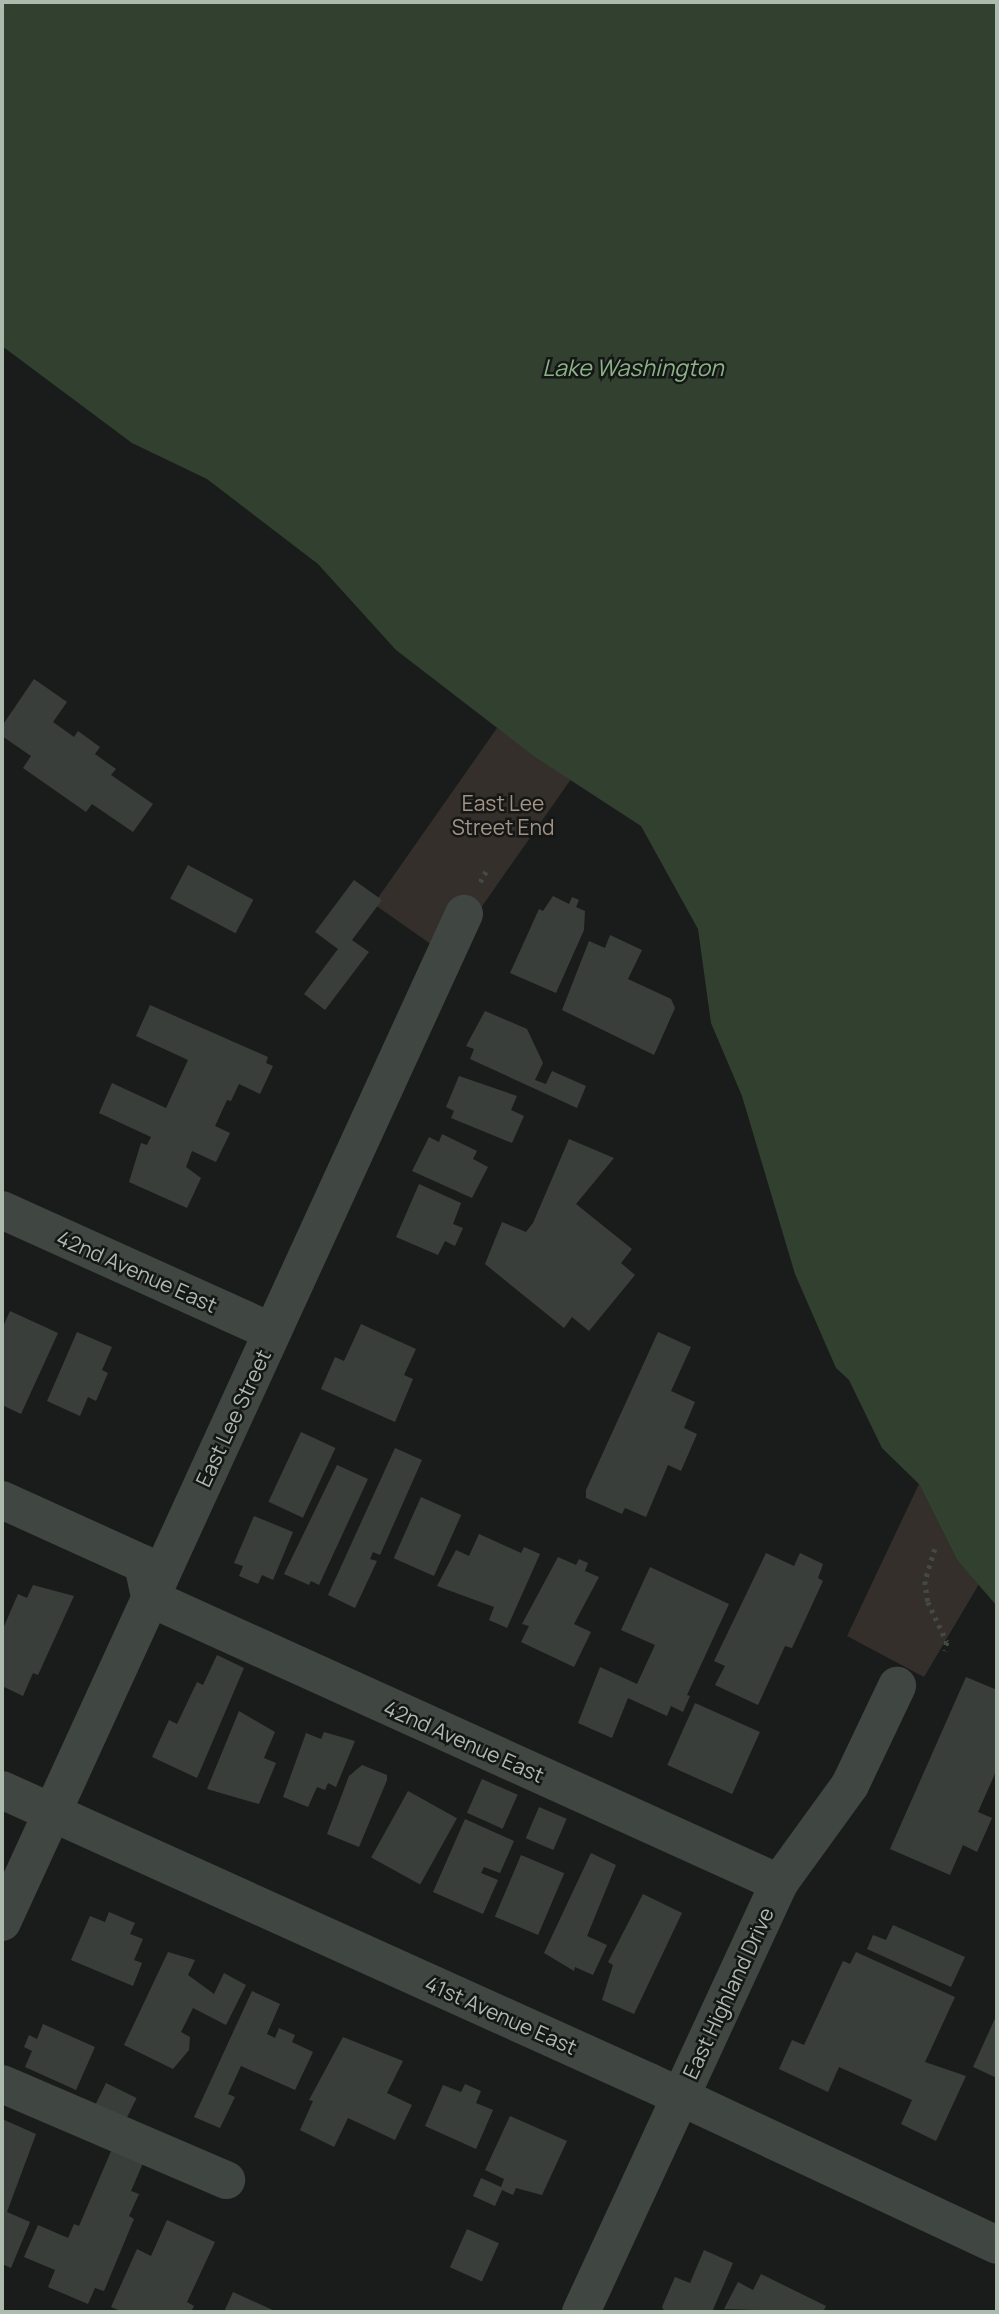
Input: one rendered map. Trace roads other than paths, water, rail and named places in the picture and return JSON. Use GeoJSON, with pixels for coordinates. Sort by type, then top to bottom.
{"type":"FeatureCollection","features":[{"type":"Feature","properties":{"kind":"street","name":"East Lee Street"},"geometry":{"type":"LineString","coordinates":[[2,1922],[464,914]]}},
{"type":"Feature","properties":{"kind":"street","name":"42nd Avenue East"},"geometry":{"type":"LineString","coordinates":[[2,1210],[272,1332]]}},
{"type":"Feature","properties":{"kind":"street"},"geometry":{"type":"LineString","coordinates":[[2,1500],[143,1564],[150,1598]]}},
{"type":"Feature","properties":{"kind":"street","name":"42nd Avenue East"},"geometry":{"type":"LineString","coordinates":[[150,1598],[779,1883]]}},
{"type":"Feature","properties":{"kind":"street","name":"East Highland Drive"},"geometry":{"type":"LineString","coordinates":[[580,2312],[779,1883],[850,1785],[897,1686]]}},
{"type":"Feature","properties":{"kind":"street","name":"41st Avenue East"},"geometry":{"type":"LineString","coordinates":[[2,1790],[680,2096],[997,2245]]}},
{"type":"Feature","properties":{"kind":"street"},"geometry":{"type":"LineString","coordinates":[[2,2084],[226,2180]]}},
{"type":"Feature","properties":{"kind":"water","name":"Lake Washington"},"geometry":{"type":"Polygon","coordinates":[[[2,2],[997,2],[997,1606],[957,1560],[919,1484],[882,1448],[849,1380],[836,1368],[795,1274],[742,1096],[711,1023],[698,929],[641,826],[535,757],[396,650],[318,564],[207,479],[132,443],[2,346],[2,2]]]}},
{"type":"Feature","properties":{"kind":"park label","name":"East Lee Street End"},"geometry":{"type":"Point","coordinates":[503,815]}}]}
